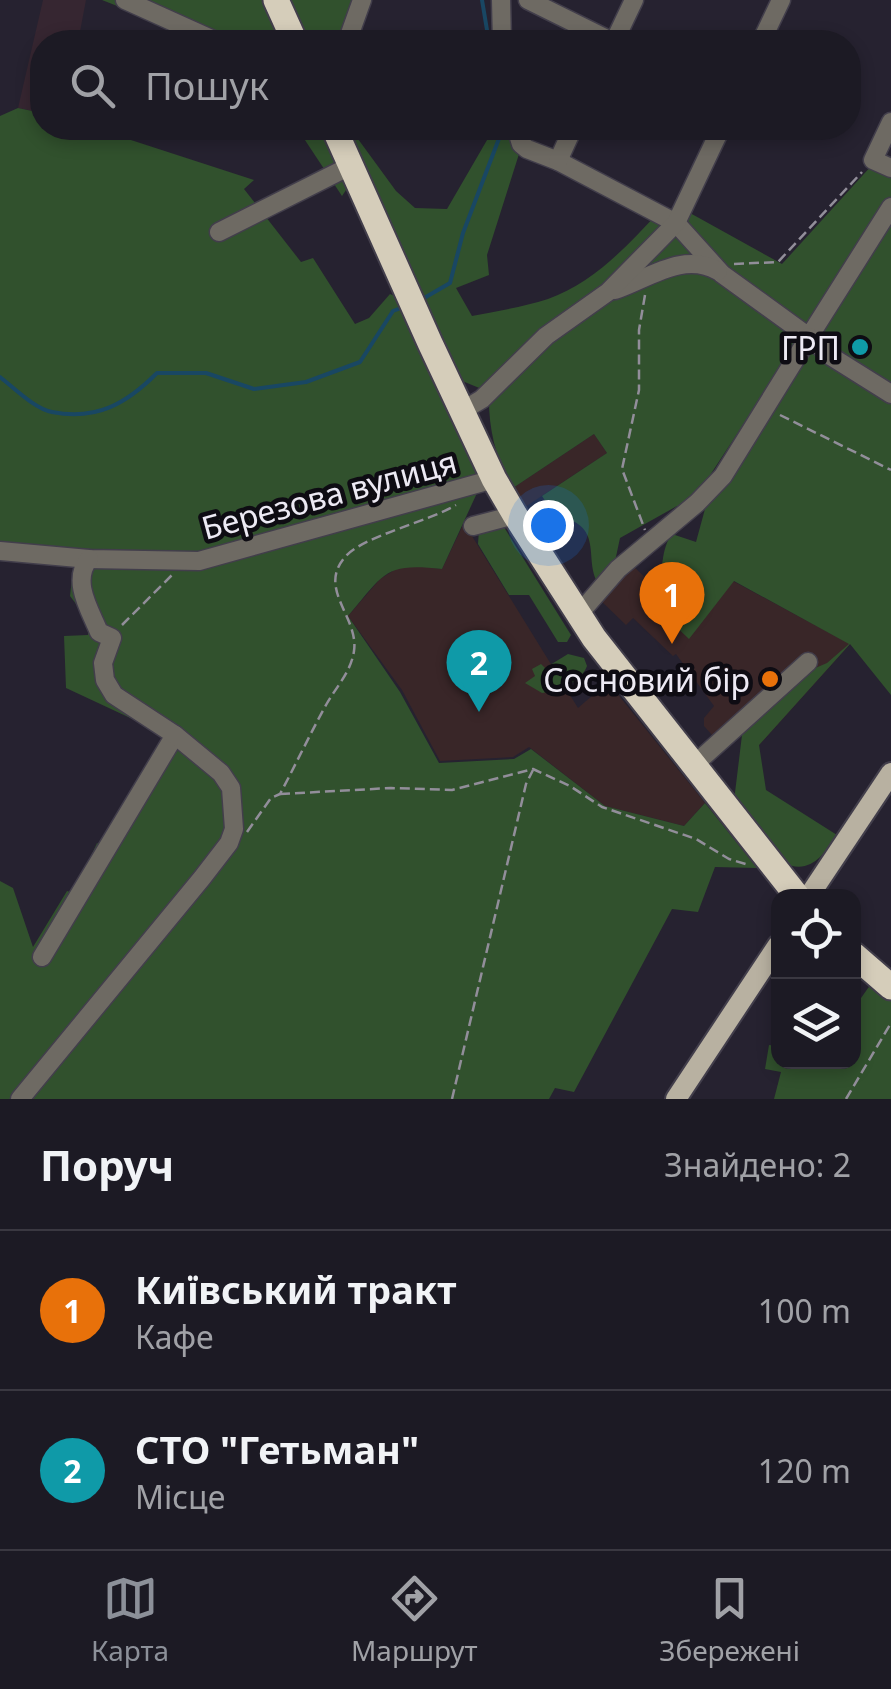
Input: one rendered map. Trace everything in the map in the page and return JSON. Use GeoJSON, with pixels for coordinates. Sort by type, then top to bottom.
{"type":"FeatureCollection","features":[{"type":"Feature","properties":{"kind":"highway"},"geometry":{"type":"LineString","coordinates":[[276,0],[290,30]]}},
{"type":"Feature","properties":{"kind":"highway"},"geometry":{"type":"LineString","coordinates":[[339,140],[462,411],[481,483],[514,514],[578,615],[791,889]]}},
{"type":"Feature","properties":{"kind":"highway"},"geometry":{"type":"LineString","coordinates":[[861,961],[891,986]]}},
{"type":"Feature","properties":{"kind":"main road"},"geometry":{"type":"LineString","coordinates":[[814,889],[891,772]]}},
{"type":"Feature","properties":{"kind":"main road"},"geometry":{"type":"LineString","coordinates":[[676,1099],[771,955]]}},
{"type":"Feature","properties":{"kind":"street"},"geometry":{"type":"LineString","coordinates":[[124,0],[191,30]]}},
{"type":"Feature","properties":{"kind":"street"},"geometry":{"type":"LineString","coordinates":[[351,30],[362,0]]}},
{"type":"Feature","properties":{"kind":"street"},"geometry":{"type":"LineString","coordinates":[[501,0],[502,30]]}},
{"type":"Feature","properties":{"kind":"street"},"geometry":{"type":"LineString","coordinates":[[528,0],[589,30]]}},
{"type":"Feature","properties":{"kind":"street"},"geometry":{"type":"LineString","coordinates":[[619,30],[634,0]]}},
{"type":"Feature","properties":{"kind":"street"},"geometry":{"type":"LineString","coordinates":[[767,30],[781,0]]}},
{"type":"Feature","properties":{"kind":"street"},"geometry":{"type":"LineString","coordinates":[[891,122],[873,160],[891,168]]}},
{"type":"Feature","properties":{"kind":"street"},"geometry":{"type":"LineString","coordinates":[[520,140],[527,149],[558,161],[676,223],[718,269],[832,356],[891,394]]}},
{"type":"Feature","properties":{"kind":"street"},"geometry":{"type":"LineString","coordinates":[[558,161],[568,140]]}},
{"type":"Feature","properties":{"kind":"street"},"geometry":{"type":"LineString","coordinates":[[462,411],[482,399],[546,336],[608,292],[676,223],[715,140]]}},
{"type":"Feature","properties":{"kind":"street"},"geometry":{"type":"LineString","coordinates":[[219,232],[350,166]]}},
{"type":"Feature","properties":{"kind":"street"},"geometry":{"type":"LineString","coordinates":[[578,615],[618,570],[723,476],[891,208]]}},
{"type":"Feature","properties":{"kind":"street"},"geometry":{"type":"LineString","coordinates":[[608,292],[663,270],[695,264],[718,269]]}},
{"type":"Feature","properties":{"kind":"street","name":"Березова вулиця"},"geometry":{"type":"LineString","coordinates":[[0,551],[89,560],[198,562],[481,483]]}},
{"type":"Feature","properties":{"kind":"street"},"geometry":{"type":"LineString","coordinates":[[473,526],[514,514]]}},
{"type":"Feature","properties":{"kind":"street"},"geometry":{"type":"LineString","coordinates":[[20,1099],[223,850],[234,829],[231,788],[221,773],[174,735],[118,700],[110,690],[102,663],[112,638],[100,632],[80,585],[83,566],[89,560]]}},
{"type":"Feature","properties":{"kind":"street"},"geometry":{"type":"LineString","coordinates":[[694,765],[808,662]]}},
{"type":"Feature","properties":{"kind":"street"},"geometry":{"type":"LineString","coordinates":[[42,957],[174,735]]}},
{"type":"Feature","properties":{"kind":"path"},"geometry":{"type":"LineString","coordinates":[[718,269],[778,262],[873,160]]}},
{"type":"Feature","properties":{"kind":"path"},"geometry":{"type":"LineString","coordinates":[[658,536],[648,533],[639,522],[622,469],[639,390],[637,354],[643,299],[663,270]]}},
{"type":"Feature","properties":{"kind":"path"},"geometry":{"type":"LineString","coordinates":[[769,410],[891,470]]}},
{"type":"Feature","properties":{"kind":"path"},"geometry":{"type":"LineString","coordinates":[[280,794],[348,669],[355,648],[336,594],[337,570],[348,554],[448,510],[481,483]]}},
{"type":"Feature","properties":{"kind":"path"},"geometry":{"type":"LineString","coordinates":[[112,638],[186,562]]}},
{"type":"Feature","properties":{"kind":"path"},"geometry":{"type":"LineString","coordinates":[[452,1099],[526,784],[533,769]]}},
{"type":"Feature","properties":{"kind":"path"},"geometry":{"type":"LineString","coordinates":[[223,850],[244,838],[271,798],[280,794],[391,788],[452,790],[533,769],[602,807],[696,839],[729,859],[756,867]]}},
{"type":"Feature","properties":{"kind":"path"},"geometry":{"type":"LineString","coordinates":[[846,1099],[891,1022]]}},
{"type":"Feature","properties":{"kind":"shaded area"},"geometry":{"type":"Polygon","coordinates":[[[43,0],[86,0],[80,30],[36,30],[43,0]]]}},
{"type":"Feature","properties":{"kind":"shaded area"},"geometry":{"type":"Polygon","coordinates":[[[30,56],[30,110],[18,108],[30,56]]]}},
{"type":"Feature","properties":{"kind":"shaded area"},"geometry":{"type":"Polygon","coordinates":[[[594,434],[607,453],[525,507],[513,488],[594,434]]]}},
{"type":"Feature","properties":{"kind":"shaded area"},"geometry":{"type":"Polygon","coordinates":[[[464,523],[578,708],[608,682],[705,803],[684,826],[605,806],[529,747],[513,757],[440,761],[402,690],[348,616],[380,579],[404,564],[442,569],[464,523]]]}},
{"type":"Feature","properties":{"kind":"shaded area"},"geometry":{"type":"Polygon","coordinates":[[[629,562],[659,591],[649,602],[733,581],[850,644],[759,745],[732,727],[718,736],[712,735],[704,726],[704,718],[714,706],[676,654],[673,656],[633,618],[626,625],[597,597],[629,562]]]}},
{"type":"Feature","properties":{"kind":"green space"},"geometry":{"type":"Polygon","coordinates":[[[102,0],[266,0],[280,30],[178,30],[102,0]]]}},
{"type":"Feature","properties":{"kind":"green space"},"geometry":{"type":"Polygon","coordinates":[[[289,0],[362,0],[351,30],[304,30],[289,0]]]}},
{"type":"Feature","properties":{"kind":"green space"},"geometry":{"type":"Polygon","coordinates":[[[18,108],[30,110],[30,140],[131,140],[254,180],[244,189],[301,262],[313,258],[355,324],[369,318],[390,294],[400,298],[483,480],[442,569],[408,567],[387,574],[348,616],[400,692],[439,763],[514,759],[531,749],[605,806],[684,826],[705,803],[757,868],[715,867],[698,912],[672,909],[574,1092],[555,1088],[549,1099],[0,1099],[0,881],[13,888],[33,947],[67,891],[74,893],[97,843],[102,846],[171,737],[66,688],[64,636],[88,635],[88,620],[70,596],[74,561],[0,561],[0,116],[18,108]]]}},
{"type":"Feature","properties":{"kind":"green space"},"geometry":{"type":"Polygon","coordinates":[[[305,140],[330,140],[350,184],[342,196],[305,140]]]}},
{"type":"Feature","properties":{"kind":"green space"},"geometry":{"type":"Polygon","coordinates":[[[347,140],[359,140],[396,191],[415,208],[447,209],[487,140],[515,140],[519,154],[487,255],[489,275],[456,288],[472,316],[548,299],[580,284],[657,214],[690,213],[782,264],[873,164],[891,173],[891,200],[693,501],[682,510],[677,506],[620,538],[614,566],[598,583],[587,534],[571,520],[555,516],[542,496],[607,453],[594,434],[513,488],[494,442],[489,392],[455,378],[347,140]]]}},
{"type":"Feature","properties":{"kind":"green space"},"geometry":{"type":"Polygon","coordinates":[[[891,217],[891,695],[850,644],[759,745],[766,790],[837,835],[814,862],[792,866],[782,862],[734,801],[742,735],[813,669],[827,663],[849,644],[734,581],[689,639],[649,601],[658,585],[672,534],[696,542],[705,509],[891,217]]]}},
{"type":"Feature","properties":{"kind":"green space"},"geometry":{"type":"Polygon","coordinates":[[[502,524],[571,635],[567,642],[558,642],[529,595],[509,595],[478,544],[479,530],[502,524]]]}},
{"type":"Feature","properties":{"kind":"green space"},"geometry":{"type":"Polygon","coordinates":[[[568,654],[584,658],[587,666],[575,681],[542,693],[525,683],[535,676],[532,669],[541,664],[545,668],[568,654]]]}},
{"type":"Feature","properties":{"kind":"green space"},"geometry":{"type":"Polygon","coordinates":[[[873,981],[891,995],[891,1099],[774,1099],[781,1072],[765,1069],[769,1045],[771,1069],[861,1069],[861,998],[873,981]]]}},
{"type":"Feature","properties":{"kind":"waterway"},"geometry":{"type":"LineString","coordinates":[[482,0],[487,30]]}},
{"type":"Feature","properties":{"kind":"waterway"},"geometry":{"type":"LineString","coordinates":[[419,301],[450,283],[463,233],[498,140]]}},
{"type":"Feature","properties":{"kind":"waterway"},"geometry":{"type":"LineString","coordinates":[[0,377],[39,407],[68,414],[110,407],[157,373],[206,373],[254,389],[306,382],[360,362],[393,311],[401,308]]}},
{"type":"Feature","properties":{"kind":"place","name":"ГРП"},"geometry":{"type":"Point","coordinates":[860,347]}},
{"type":"Feature","properties":{"kind":"place","name":"Київський тракт"},"geometry":{"type":"Point","coordinates":[672,644]}},
{"type":"Feature","properties":{"kind":"place","name":"Сосновий бір"},"geometry":{"type":"Point","coordinates":[770,679]}},
{"type":"Feature","properties":{"kind":"place","name":"СТО \"Гетьман\""},"geometry":{"type":"Point","coordinates":[479,712]}}]}
